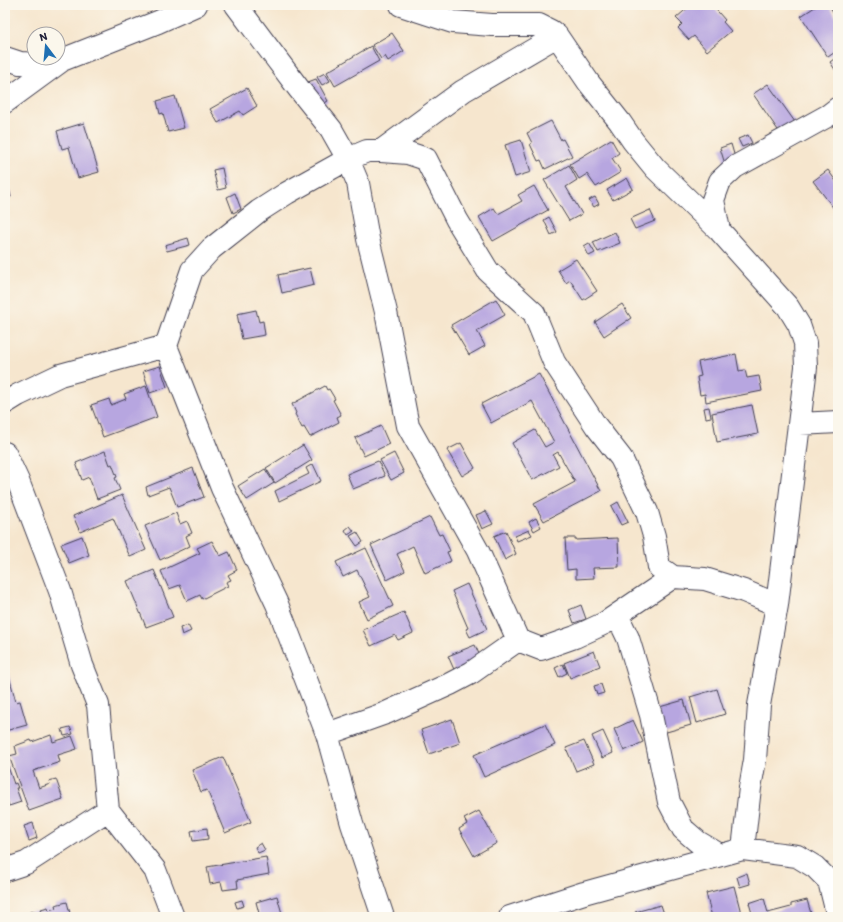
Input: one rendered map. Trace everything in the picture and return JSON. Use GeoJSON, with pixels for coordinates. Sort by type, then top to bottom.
{"type":"FeatureCollection","features":[{"type":"Feature","properties":{"kind":"street"},"geometry":{"type":"LineString","coordinates":[[66,58],[158,22],[196,5]]}},
{"type":"Feature","properties":{"kind":"street"},"geometry":{"type":"LineString","coordinates":[[236,5],[331,129],[348,159],[358,183],[368,239],[386,312],[408,426],[478,551],[518,640],[541,649],[575,637],[605,623],[672,577]]}},
{"type":"Feature","properties":{"kind":"street"},"geometry":{"type":"LineString","coordinates":[[401,5],[453,22],[492,25],[540,25],[551,31],[557,36],[589,83],[655,168],[719,230],[788,307],[799,326],[805,343],[806,367],[777,605],[759,705],[755,760],[743,848]]}},
{"type":"Feature","properties":{"kind":"street"},"geometry":{"type":"LineString","coordinates":[[381,151],[463,92],[557,36]]}},
{"type":"Feature","properties":{"kind":"street"},"geometry":{"type":"LineString","coordinates":[[5,58],[26,63]]}},
{"type":"Feature","properties":{"kind":"street"},"geometry":{"type":"LineString","coordinates":[[5,102],[54,66]]}},
{"type":"Feature","properties":{"kind":"street"},"geometry":{"type":"LineString","coordinates":[[719,230],[713,200],[720,181],[735,167],[838,108]]}},
{"type":"Feature","properties":{"kind":"street"},"geometry":{"type":"LineString","coordinates":[[383,917],[352,824],[328,734],[277,604],[222,488],[166,346],[192,270],[211,249],[231,232],[287,192],[348,159],[367,151],[408,153],[426,160],[457,220],[488,271],[534,313],[554,362],[596,426],[621,458],[647,512],[654,536],[659,567],[672,577],[705,579],[744,591],[777,605]]}},
{"type":"Feature","properties":{"kind":"street"},"geometry":{"type":"LineString","coordinates":[[5,403],[18,395],[60,375],[166,346]]}},
{"type":"Feature","properties":{"kind":"street"},"geometry":{"type":"LineString","coordinates":[[799,424],[838,422]]}},
{"type":"Feature","properties":{"kind":"street"},"geometry":{"type":"LineString","coordinates":[[5,453],[18,481],[60,591],[82,665],[98,705],[108,810],[155,870],[173,917]]}},
{"type":"Feature","properties":{"kind":"street"},"geometry":{"type":"LineString","coordinates":[[617,615],[628,638],[651,715],[668,802],[683,829],[698,842],[720,855]]}},
{"type":"Feature","properties":{"kind":"street"},"geometry":{"type":"LineString","coordinates":[[328,734],[386,713],[450,684],[471,673],[518,640]]}},
{"type":"Feature","properties":{"kind":"street"},"geometry":{"type":"LineString","coordinates":[[5,870],[26,863],[108,810]]}},
{"type":"Feature","properties":{"kind":"street"},"geometry":{"type":"LineString","coordinates":[[510,917],[584,893],[743,848],[797,856],[834,879],[838,917]]}},
{"type":"Feature","properties":{"kind":"building"},"geometry":{"type":"Polygon","coordinates":[[[691,5],[712,5],[725,20],[723,22],[731,31],[707,51],[694,36],[689,40],[678,28],[682,24],[676,18],[691,5]]]}},
{"type":"Feature","properties":{"kind":"building"},"geometry":{"type":"Polygon","coordinates":[[[818,5],[829,5],[838,20],[838,50],[828,57],[801,16],[818,5]]]}},
{"type":"Feature","properties":{"kind":"building"},"geometry":{"type":"Polygon","coordinates":[[[392,33],[404,51],[388,61],[385,56],[381,59],[372,45],[392,33]]]}},
{"type":"Feature","properties":{"kind":"building"},"geometry":{"type":"Polygon","coordinates":[[[371,46],[379,61],[335,86],[327,72],[371,46]]]}},
{"type":"Feature","properties":{"kind":"building"},"geometry":{"type":"Polygon","coordinates":[[[838,56],[838,74],[830,62],[838,56]]]}},
{"type":"Feature","properties":{"kind":"building"},"geometry":{"type":"Polygon","coordinates":[[[325,73],[330,81],[322,85],[317,77],[325,73]]]}},
{"type":"Feature","properties":{"kind":"building"},"geometry":{"type":"Polygon","coordinates":[[[316,79],[328,101],[321,105],[308,82],[316,79]]]}},
{"type":"Feature","properties":{"kind":"building"},"geometry":{"type":"Polygon","coordinates":[[[768,84],[795,122],[780,133],[753,94],[768,84]]]}},
{"type":"Feature","properties":{"kind":"building"},"geometry":{"type":"Polygon","coordinates":[[[247,88],[257,106],[243,115],[240,111],[218,123],[210,109],[247,88]]]}},
{"type":"Feature","properties":{"kind":"building"},"geometry":{"type":"Polygon","coordinates":[[[175,96],[184,128],[168,132],[163,113],[160,114],[157,101],[175,96]]]}},
{"type":"Feature","properties":{"kind":"building"},"geometry":{"type":"Polygon","coordinates":[[[551,121],[561,140],[563,139],[572,156],[545,169],[541,160],[538,161],[530,144],[532,143],[527,133],[551,121]]]}},
{"type":"Feature","properties":{"kind":"building"},"geometry":{"type":"Polygon","coordinates":[[[84,123],[99,172],[78,178],[69,147],[62,149],[57,131],[84,123]]]}},
{"type":"Feature","properties":{"kind":"building"},"geometry":{"type":"Polygon","coordinates":[[[748,135],[752,143],[742,147],[738,139],[748,135]]]}},
{"type":"Feature","properties":{"kind":"building"},"geometry":{"type":"Polygon","coordinates":[[[611,139],[619,153],[612,158],[621,172],[596,187],[587,174],[579,179],[570,164],[611,139]]]}},
{"type":"Feature","properties":{"kind":"building"},"geometry":{"type":"Polygon","coordinates":[[[521,140],[531,172],[515,177],[505,145],[521,140]]]}},
{"type":"Feature","properties":{"kind":"building"},"geometry":{"type":"Polygon","coordinates":[[[731,144],[736,161],[725,164],[720,148],[731,144]]]}},
{"type":"Feature","properties":{"kind":"building"},"geometry":{"type":"Polygon","coordinates":[[[569,165],[577,180],[566,187],[582,214],[569,221],[544,180],[569,165]]]}},
{"type":"Feature","properties":{"kind":"building"},"geometry":{"type":"Polygon","coordinates":[[[222,168],[226,188],[218,190],[213,170],[222,168]]]}},
{"type":"Feature","properties":{"kind":"building"},"geometry":{"type":"Polygon","coordinates":[[[828,170],[838,184],[838,214],[813,181],[828,170]]]}},
{"type":"Feature","properties":{"kind":"building"},"geometry":{"type":"Polygon","coordinates":[[[627,178],[633,189],[613,200],[607,190],[627,178]]]}},
{"type":"Feature","properties":{"kind":"building"},"geometry":{"type":"Polygon","coordinates":[[[534,186],[548,210],[493,241],[479,217],[494,208],[498,214],[522,201],[518,195],[534,186]]]}},
{"type":"Feature","properties":{"kind":"building"},"geometry":{"type":"Polygon","coordinates":[[[9,189],[11,197],[5,198],[5,190],[9,189]]]}},
{"type":"Feature","properties":{"kind":"building"},"geometry":{"type":"Polygon","coordinates":[[[235,193],[241,209],[233,213],[227,197],[235,193]]]}},
{"type":"Feature","properties":{"kind":"building"},"geometry":{"type":"Polygon","coordinates":[[[595,197],[599,204],[594,207],[589,200],[595,197]]]}},
{"type":"Feature","properties":{"kind":"building"},"geometry":{"type":"Polygon","coordinates":[[[650,210],[655,221],[635,229],[630,219],[650,210]]]}},
{"type":"Feature","properties":{"kind":"building"},"geometry":{"type":"Polygon","coordinates":[[[549,217],[557,232],[551,235],[544,220],[549,217]]]}},
{"type":"Feature","properties":{"kind":"building"},"geometry":{"type":"Polygon","coordinates":[[[615,232],[620,243],[598,252],[593,242],[615,232]]]}},
{"type":"Feature","properties":{"kind":"building"},"geometry":{"type":"Polygon","coordinates":[[[188,238],[190,245],[167,251],[165,245],[188,238]]]}},
{"type":"Feature","properties":{"kind":"building"},"geometry":{"type":"Polygon","coordinates":[[[589,243],[595,253],[589,256],[584,246],[589,243]]]}},
{"type":"Feature","properties":{"kind":"building"},"geometry":{"type":"Polygon","coordinates":[[[576,259],[597,291],[583,300],[570,280],[566,283],[558,270],[576,259]]]}},
{"type":"Feature","properties":{"kind":"building"},"geometry":{"type":"Polygon","coordinates":[[[310,268],[314,285],[282,293],[278,275],[310,268]]]}},
{"type":"Feature","properties":{"kind":"building"},"geometry":{"type":"Polygon","coordinates":[[[496,299],[505,315],[477,331],[485,346],[469,355],[451,325],[496,299]]]}},
{"type":"Feature","properties":{"kind":"building"},"geometry":{"type":"Polygon","coordinates":[[[622,304],[631,318],[604,336],[595,322],[622,304]]]}},
{"type":"Feature","properties":{"kind":"building"},"geometry":{"type":"Polygon","coordinates":[[[256,310],[259,322],[263,321],[265,335],[242,339],[237,314],[256,310]]]}},
{"type":"Feature","properties":{"kind":"building"},"geometry":{"type":"Polygon","coordinates":[[[736,354],[739,371],[745,370],[747,378],[759,376],[762,391],[706,402],[705,394],[700,395],[697,377],[701,376],[698,362],[736,354]]]}},
{"type":"Feature","properties":{"kind":"building"},"geometry":{"type":"Polygon","coordinates":[[[160,366],[167,387],[150,393],[143,371],[160,366]]]}},
{"type":"Feature","properties":{"kind":"building"},"geometry":{"type":"Polygon","coordinates":[[[539,374],[601,491],[544,521],[534,504],[575,482],[558,452],[553,455],[559,466],[532,480],[512,443],[535,430],[545,447],[554,442],[532,401],[491,423],[481,404],[539,374]]]}},
{"type":"Feature","properties":{"kind":"building"},"geometry":{"type":"Polygon","coordinates":[[[146,386],[157,417],[103,437],[91,405],[109,399],[111,405],[126,399],[124,394],[146,386]]]}},
{"type":"Feature","properties":{"kind":"building"},"geometry":{"type":"Polygon","coordinates":[[[325,386],[327,390],[329,389],[335,399],[333,400],[341,415],[337,417],[339,422],[310,437],[304,427],[302,428],[292,404],[325,386]]]}},
{"type":"Feature","properties":{"kind":"building"},"geometry":{"type":"Polygon","coordinates":[[[752,405],[758,434],[717,442],[712,413],[752,405]]]}},
{"type":"Feature","properties":{"kind":"building"},"geometry":{"type":"Polygon","coordinates":[[[709,407],[711,417],[706,418],[704,408],[709,407]]]}},
{"type":"Feature","properties":{"kind":"building"},"geometry":{"type":"Polygon","coordinates":[[[381,426],[389,444],[364,456],[355,438],[381,426]]]}},
{"type":"Feature","properties":{"kind":"building"},"geometry":{"type":"Polygon","coordinates":[[[461,443],[475,468],[462,476],[447,450],[461,443]]]}},
{"type":"Feature","properties":{"kind":"building"},"geometry":{"type":"Polygon","coordinates":[[[303,445],[312,460],[275,483],[266,468],[303,445]]]}},
{"type":"Feature","properties":{"kind":"building"},"geometry":{"type":"Polygon","coordinates":[[[105,451],[110,465],[112,464],[117,477],[115,478],[120,490],[97,499],[89,477],[82,480],[76,463],[105,451]]]}},
{"type":"Feature","properties":{"kind":"building"},"geometry":{"type":"Polygon","coordinates":[[[394,453],[404,473],[391,480],[380,460],[394,453]]]}},
{"type":"Feature","properties":{"kind":"building"},"geometry":{"type":"Polygon","coordinates":[[[378,461],[385,476],[353,489],[347,474],[378,461]]]}},
{"type":"Feature","properties":{"kind":"building"},"geometry":{"type":"Polygon","coordinates":[[[313,464],[321,481],[279,501],[275,491],[309,474],[306,468],[313,464]]]}},
{"type":"Feature","properties":{"kind":"building"},"geometry":{"type":"Polygon","coordinates":[[[193,468],[204,497],[177,507],[169,487],[148,495],[146,487],[193,468]]]}},
{"type":"Feature","properties":{"kind":"building"},"geometry":{"type":"Polygon","coordinates":[[[265,469],[274,483],[247,500],[238,486],[265,469]]]}},
{"type":"Feature","properties":{"kind":"building"},"geometry":{"type":"Polygon","coordinates":[[[122,495],[146,550],[130,557],[113,518],[80,532],[73,516],[122,495]]]}},
{"type":"Feature","properties":{"kind":"building"},"geometry":{"type":"Polygon","coordinates":[[[618,502],[628,522],[621,525],[611,506],[618,502]]]}},
{"type":"Feature","properties":{"kind":"building"},"geometry":{"type":"Polygon","coordinates":[[[486,511],[493,524],[482,529],[476,515],[486,511]]]}},
{"type":"Feature","properties":{"kind":"building"},"geometry":{"type":"Polygon","coordinates":[[[176,513],[180,524],[187,521],[192,533],[186,536],[190,546],[160,560],[145,526],[176,513]]]}},
{"type":"Feature","properties":{"kind":"building"},"geometry":{"type":"Polygon","coordinates":[[[430,517],[439,535],[442,534],[450,551],[447,552],[451,561],[425,573],[413,546],[397,554],[405,571],[387,580],[371,545],[430,517]]]}},
{"type":"Feature","properties":{"kind":"building"},"geometry":{"type":"Polygon","coordinates":[[[536,518],[541,527],[534,531],[529,522],[536,518]]]}},
{"type":"Feature","properties":{"kind":"building"},"geometry":{"type":"Polygon","coordinates":[[[350,526],[354,531],[348,535],[345,530],[350,526]]]}},
{"type":"Feature","properties":{"kind":"building"},"geometry":{"type":"Polygon","coordinates":[[[529,530],[532,535],[517,541],[515,536],[529,530]]]}},
{"type":"Feature","properties":{"kind":"building"},"geometry":{"type":"Polygon","coordinates":[[[506,531],[516,554],[505,560],[494,536],[506,531]]]}},
{"type":"Feature","properties":{"kind":"building"},"geometry":{"type":"Polygon","coordinates":[[[357,532],[363,542],[357,546],[350,536],[357,532]]]}},
{"type":"Feature","properties":{"kind":"building"},"geometry":{"type":"Polygon","coordinates":[[[82,536],[89,555],[69,563],[61,544],[82,536]]]}},
{"type":"Feature","properties":{"kind":"building"},"geometry":{"type":"Polygon","coordinates":[[[565,538],[576,538],[576,540],[618,538],[619,567],[593,568],[594,578],[576,579],[576,569],[567,570],[565,538]]]}},
{"type":"Feature","properties":{"kind":"building"},"geometry":{"type":"Polygon","coordinates":[[[212,541],[220,556],[229,552],[237,570],[228,575],[231,580],[226,582],[228,586],[202,599],[200,595],[187,601],[180,585],[169,589],[161,571],[200,553],[197,548],[212,541]]]}},
{"type":"Feature","properties":{"kind":"building"},"geometry":{"type":"Polygon","coordinates":[[[366,548],[393,606],[367,619],[359,602],[370,597],[357,570],[343,577],[336,562],[366,548]]]}},
{"type":"Feature","properties":{"kind":"building"},"geometry":{"type":"Polygon","coordinates":[[[154,570],[173,617],[146,627],[127,581],[154,570]]]}},
{"type":"Feature","properties":{"kind":"building"},"geometry":{"type":"Polygon","coordinates":[[[467,584],[487,629],[470,637],[466,629],[468,628],[452,591],[467,584]]]}},
{"type":"Feature","properties":{"kind":"building"},"geometry":{"type":"Polygon","coordinates":[[[581,605],[586,619],[574,623],[569,610],[581,605]]]}},
{"type":"Feature","properties":{"kind":"building"},"geometry":{"type":"Polygon","coordinates":[[[404,612],[413,633],[398,640],[395,635],[371,646],[363,630],[404,612]]]}},
{"type":"Feature","properties":{"kind":"building"},"geometry":{"type":"Polygon","coordinates":[[[188,625],[191,631],[182,635],[180,628],[188,625]]]}},
{"type":"Feature","properties":{"kind":"building"},"geometry":{"type":"Polygon","coordinates":[[[475,645],[483,663],[456,674],[448,656],[475,645]]]}},
{"type":"Feature","properties":{"kind":"building"},"geometry":{"type":"Polygon","coordinates":[[[594,651],[600,666],[570,678],[564,663],[594,651]]]}},
{"type":"Feature","properties":{"kind":"building"},"geometry":{"type":"Polygon","coordinates":[[[563,664],[567,673],[559,677],[555,668],[563,664]]]}},
{"type":"Feature","properties":{"kind":"building"},"geometry":{"type":"Polygon","coordinates":[[[7,669],[16,702],[20,701],[27,725],[5,731],[5,670],[7,669]]]}},
{"type":"Feature","properties":{"kind":"building"},"geometry":{"type":"Polygon","coordinates":[[[601,684],[604,693],[597,695],[594,686],[601,684]]]}},
{"type":"Feature","properties":{"kind":"building"},"geometry":{"type":"Polygon","coordinates":[[[717,689],[725,714],[697,723],[690,697],[717,689]]]}},
{"type":"Feature","properties":{"kind":"building"},"geometry":{"type":"Polygon","coordinates":[[[684,700],[691,725],[663,733],[656,708],[684,700]]]}},
{"type":"Feature","properties":{"kind":"building"},"geometry":{"type":"Polygon","coordinates":[[[452,719],[460,743],[429,754],[421,730],[452,719]]]}},
{"type":"Feature","properties":{"kind":"building"},"geometry":{"type":"Polygon","coordinates":[[[633,720],[643,742],[624,751],[614,729],[633,720]]]}},
{"type":"Feature","properties":{"kind":"building"},"geometry":{"type":"Polygon","coordinates":[[[545,724],[555,745],[484,777],[474,755],[545,724]]]}},
{"type":"Feature","properties":{"kind":"building"},"geometry":{"type":"Polygon","coordinates":[[[70,727],[73,734],[64,736],[62,729],[70,727]]]}},
{"type":"Feature","properties":{"kind":"building"},"geometry":{"type":"Polygon","coordinates":[[[603,731],[613,753],[602,758],[592,736],[603,731]]]}},
{"type":"Feature","properties":{"kind":"building"},"geometry":{"type":"Polygon","coordinates":[[[51,735],[53,742],[72,736],[77,749],[58,755],[60,762],[33,771],[39,788],[50,784],[49,781],[56,779],[63,799],[29,811],[9,756],[17,754],[15,746],[51,735]]]}},
{"type":"Feature","properties":{"kind":"building"},"geometry":{"type":"Polygon","coordinates":[[[584,741],[594,764],[576,771],[566,748],[584,741]]]}},
{"type":"Feature","properties":{"kind":"building"},"geometry":{"type":"Polygon","coordinates":[[[223,757],[251,822],[225,833],[207,790],[201,792],[192,770],[223,757]]]}},
{"type":"Feature","properties":{"kind":"building"},"geometry":{"type":"Polygon","coordinates":[[[5,758],[14,784],[16,783],[18,788],[16,788],[21,802],[9,806],[7,800],[5,800],[5,758]]]}},
{"type":"Feature","properties":{"kind":"building"},"geometry":{"type":"Polygon","coordinates":[[[479,811],[497,843],[474,856],[459,829],[467,824],[464,819],[479,811]]]}},
{"type":"Feature","properties":{"kind":"building"},"geometry":{"type":"Polygon","coordinates":[[[33,823],[37,838],[29,841],[24,826],[33,823]]]}},
{"type":"Feature","properties":{"kind":"building"},"geometry":{"type":"Polygon","coordinates":[[[207,828],[208,839],[193,841],[191,831],[207,828]]]}},
{"type":"Feature","properties":{"kind":"building"},"geometry":{"type":"Polygon","coordinates":[[[261,843],[265,850],[258,853],[255,847],[261,843]]]}},
{"type":"Feature","properties":{"kind":"building"},"geometry":{"type":"Polygon","coordinates":[[[266,857],[269,874],[237,880],[238,888],[223,890],[221,882],[210,884],[207,867],[266,857]]]}},
{"type":"Feature","properties":{"kind":"building"},"geometry":{"type":"Polygon","coordinates":[[[747,873],[750,884],[740,887],[737,877],[747,873]]]}},
{"type":"Feature","properties":{"kind":"building"},"geometry":{"type":"Polygon","coordinates":[[[734,886],[742,917],[712,917],[706,893],[734,886]]]}},
{"type":"Feature","properties":{"kind":"building"},"geometry":{"type":"Polygon","coordinates":[[[277,896],[283,917],[260,917],[256,902],[277,896]]]}},
{"type":"Feature","properties":{"kind":"building"},"geometry":{"type":"Polygon","coordinates":[[[764,898],[768,913],[791,907],[791,904],[807,900],[812,917],[753,917],[749,903],[764,898]]]}},
{"type":"Feature","properties":{"kind":"building"},"geometry":{"type":"Polygon","coordinates":[[[242,900],[244,906],[237,908],[235,902],[242,900]]]}},
{"type":"Feature","properties":{"kind":"building"},"geometry":{"type":"Polygon","coordinates":[[[67,902],[71,917],[23,917],[22,914],[35,911],[36,913],[42,912],[41,909],[48,907],[49,910],[56,908],[55,905],[67,902]]]}},
{"type":"Feature","properties":{"kind":"building"},"geometry":{"type":"Polygon","coordinates":[[[661,905],[665,917],[636,917],[635,912],[661,905]]]}},
{"type":"Feature","properties":{"kind":"building"},"geometry":{"type":"Polygon","coordinates":[[[575,911],[577,917],[563,917],[562,914],[575,911]]]}}]}
